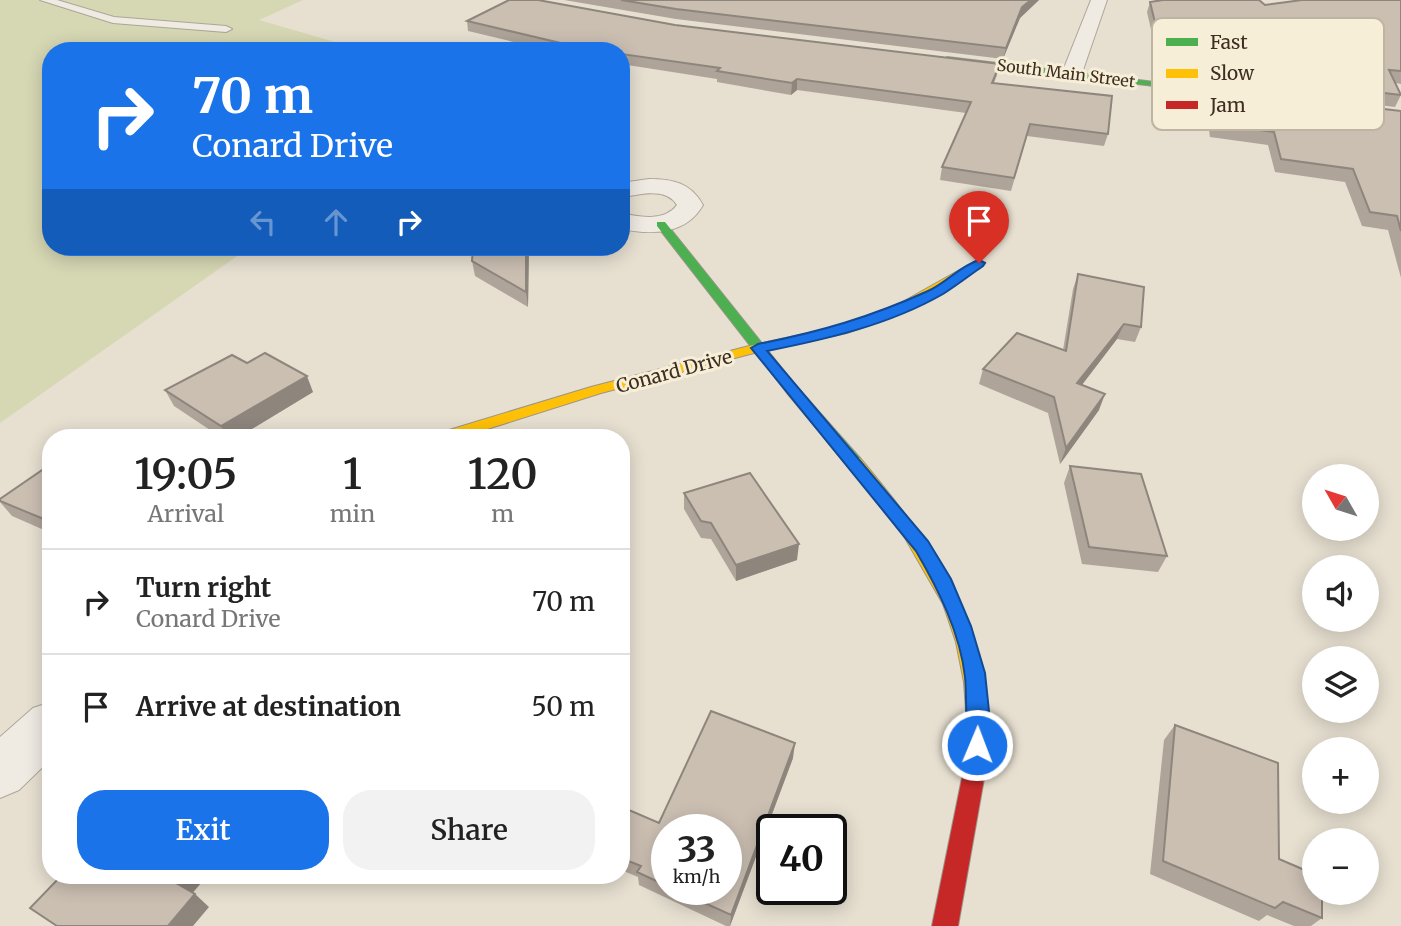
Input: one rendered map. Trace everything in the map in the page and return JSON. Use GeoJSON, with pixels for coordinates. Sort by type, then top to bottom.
{"type":"FeatureCollection","features":[{"type":"Feature","properties":{"kind":"street"},"geometry":{"type":"LineString","coordinates":[[1072,74],[1099,0]]}},
{"type":"Feature","properties":{"kind":"street","name":"South Main Street"},"geometry":{"type":"LineString","coordinates":[[936,58],[1152,84]]}},
{"type":"Feature","properties":{"kind":"street"},"geometry":{"type":"LineString","coordinates":[[630,190],[653,186],[684,194],[690,205],[688,211],[673,221],[647,225],[630,222]]}},
{"type":"Feature","properties":{"kind":"street"},"geometry":{"type":"LineString","coordinates":[[661,224],[758,348],[922,546],[944,584],[962,626],[975,673],[979,721],[975,768],[945,926]]}},
{"type":"Feature","properties":{"kind":"street","name":"Conard Drive"},"geometry":{"type":"LineString","coordinates":[[466,429],[493,419],[758,348],[821,336],[883,316],[938,291],[979,263]]}},
{"type":"Feature","properties":{"kind":"street"},"geometry":{"type":"LineString","coordinates":[[0,772],[42,733]]}},
{"type":"Feature","properties":{"kind":"lane"},"geometry":{"type":"LineString","coordinates":[[45,0],[113,19],[226,29]]}},
{"type":"Feature","properties":{"kind":"green space"},"geometry":{"type":"Polygon","coordinates":[[[0,0],[303,0],[259,20],[335,42],[42,42],[42,256],[237,256],[0,423],[0,0]]]}},
{"type":"Feature","properties":{"kind":"building"},"geometry":{"type":"Polygon","coordinates":[[[509,0],[538,0],[675,25],[1000,64],[992,83],[1112,96],[1108,134],[1030,124],[1014,178],[942,167],[971,102],[797,79],[792,83],[717,71],[720,68],[630,55],[630,42],[556,42],[467,21],[509,0]]]}},
{"type":"Feature","properties":{"kind":"building"},"geometry":{"type":"Polygon","coordinates":[[[621,0],[1031,0],[1022,7],[1006,48],[676,9],[621,0]]]}},
{"type":"Feature","properties":{"kind":"building"},"geometry":{"type":"Polygon","coordinates":[[[1259,0],[1265,5],[1302,0],[1401,0],[1401,71],[1389,70],[1401,95],[1384,93],[1384,18],[1154,18],[1150,2],[1259,0]]]}},
{"type":"Feature","properties":{"kind":"building"},"geometry":{"type":"Polygon","coordinates":[[[1384,109],[1401,111],[1401,231],[1397,216],[1370,212],[1353,169],[1281,159],[1274,132],[1259,130],[1384,130],[1384,109]]]}},
{"type":"Feature","properties":{"kind":"building"},"geometry":{"type":"Polygon","coordinates":[[[472,256],[526,256],[526,292],[472,261],[472,256]]]}},
{"type":"Feature","properties":{"kind":"building"},"geometry":{"type":"Polygon","coordinates":[[[1078,274],[1144,287],[1141,327],[1124,324],[1077,383],[1105,394],[1066,448],[1054,397],[983,369],[1017,333],[1066,351],[1078,274]]]}},
{"type":"Feature","properties":{"kind":"building"},"geometry":{"type":"Polygon","coordinates":[[[265,353],[307,376],[221,426],[165,390],[232,355],[247,363],[265,353]]]}},
{"type":"Feature","properties":{"kind":"building"},"geometry":{"type":"Polygon","coordinates":[[[1070,466],[1141,474],[1167,556],[1089,547],[1070,466]]]}},
{"type":"Feature","properties":{"kind":"building"},"geometry":{"type":"Polygon","coordinates":[[[42,470],[42,518],[0,499],[42,470]]]}},
{"type":"Feature","properties":{"kind":"building"},"geometry":{"type":"Polygon","coordinates":[[[750,473],[799,544],[736,565],[711,523],[701,521],[684,493],[750,473]]]}},
{"type":"Feature","properties":{"kind":"building"},"geometry":{"type":"Polygon","coordinates":[[[711,711],[795,743],[769,814],[756,814],[756,848],[742,885],[742,814],[663,814],[711,711]]]}},
{"type":"Feature","properties":{"kind":"building"},"geometry":{"type":"Polygon","coordinates":[[[1175,725],[1278,763],[1279,859],[1302,869],[1302,905],[1322,905],[1322,918],[1283,902],[1275,908],[1163,861],[1175,725]]]}},
{"type":"Feature","properties":{"kind":"building"},"geometry":{"type":"Polygon","coordinates":[[[630,810],[651,820],[651,879],[637,872],[641,866],[630,862],[630,810]]]}},
{"type":"Feature","properties":{"kind":"building"},"geometry":{"type":"Polygon","coordinates":[[[53,884],[178,884],[195,894],[168,926],[57,926],[30,908],[53,884]]]}},
{"type":"Feature","properties":{"kind":"building"},"geometry":{"type":"Polygon","coordinates":[[[709,905],[735,905],[731,915],[709,905]]]}},
{"type":"Feature","properties":{"kind":"traffic: fast"},"geometry":{"type":"LineString","coordinates":[[947,59],[1152,84]]}},
{"type":"Feature","properties":{"kind":"traffic: fast"},"geometry":{"type":"LineString","coordinates":[[661,224],[792,390],[854,462]]}},
{"type":"Feature","properties":{"kind":"traffic: slow"},"geometry":{"type":"LineString","coordinates":[[470,429],[596,390],[753,349],[842,330],[903,307],[979,263]]}},
{"type":"Feature","properties":{"kind":"traffic: slow"},"geometry":{"type":"LineString","coordinates":[[854,462],[911,533],[952,604],[966,642],[974,682],[977,725],[974,773]]}},
{"type":"Feature","properties":{"kind":"traffic: jam"},"geometry":{"type":"LineString","coordinates":[[945,926],[974,773]]}},
{"type":"Feature","properties":{"kind":"route"},"geometry":{"type":"LineString","coordinates":[[977,745],[979,721],[975,673],[962,626],[944,584],[922,546],[758,348],[821,336],[883,316],[938,291],[979,263]]}}]}
